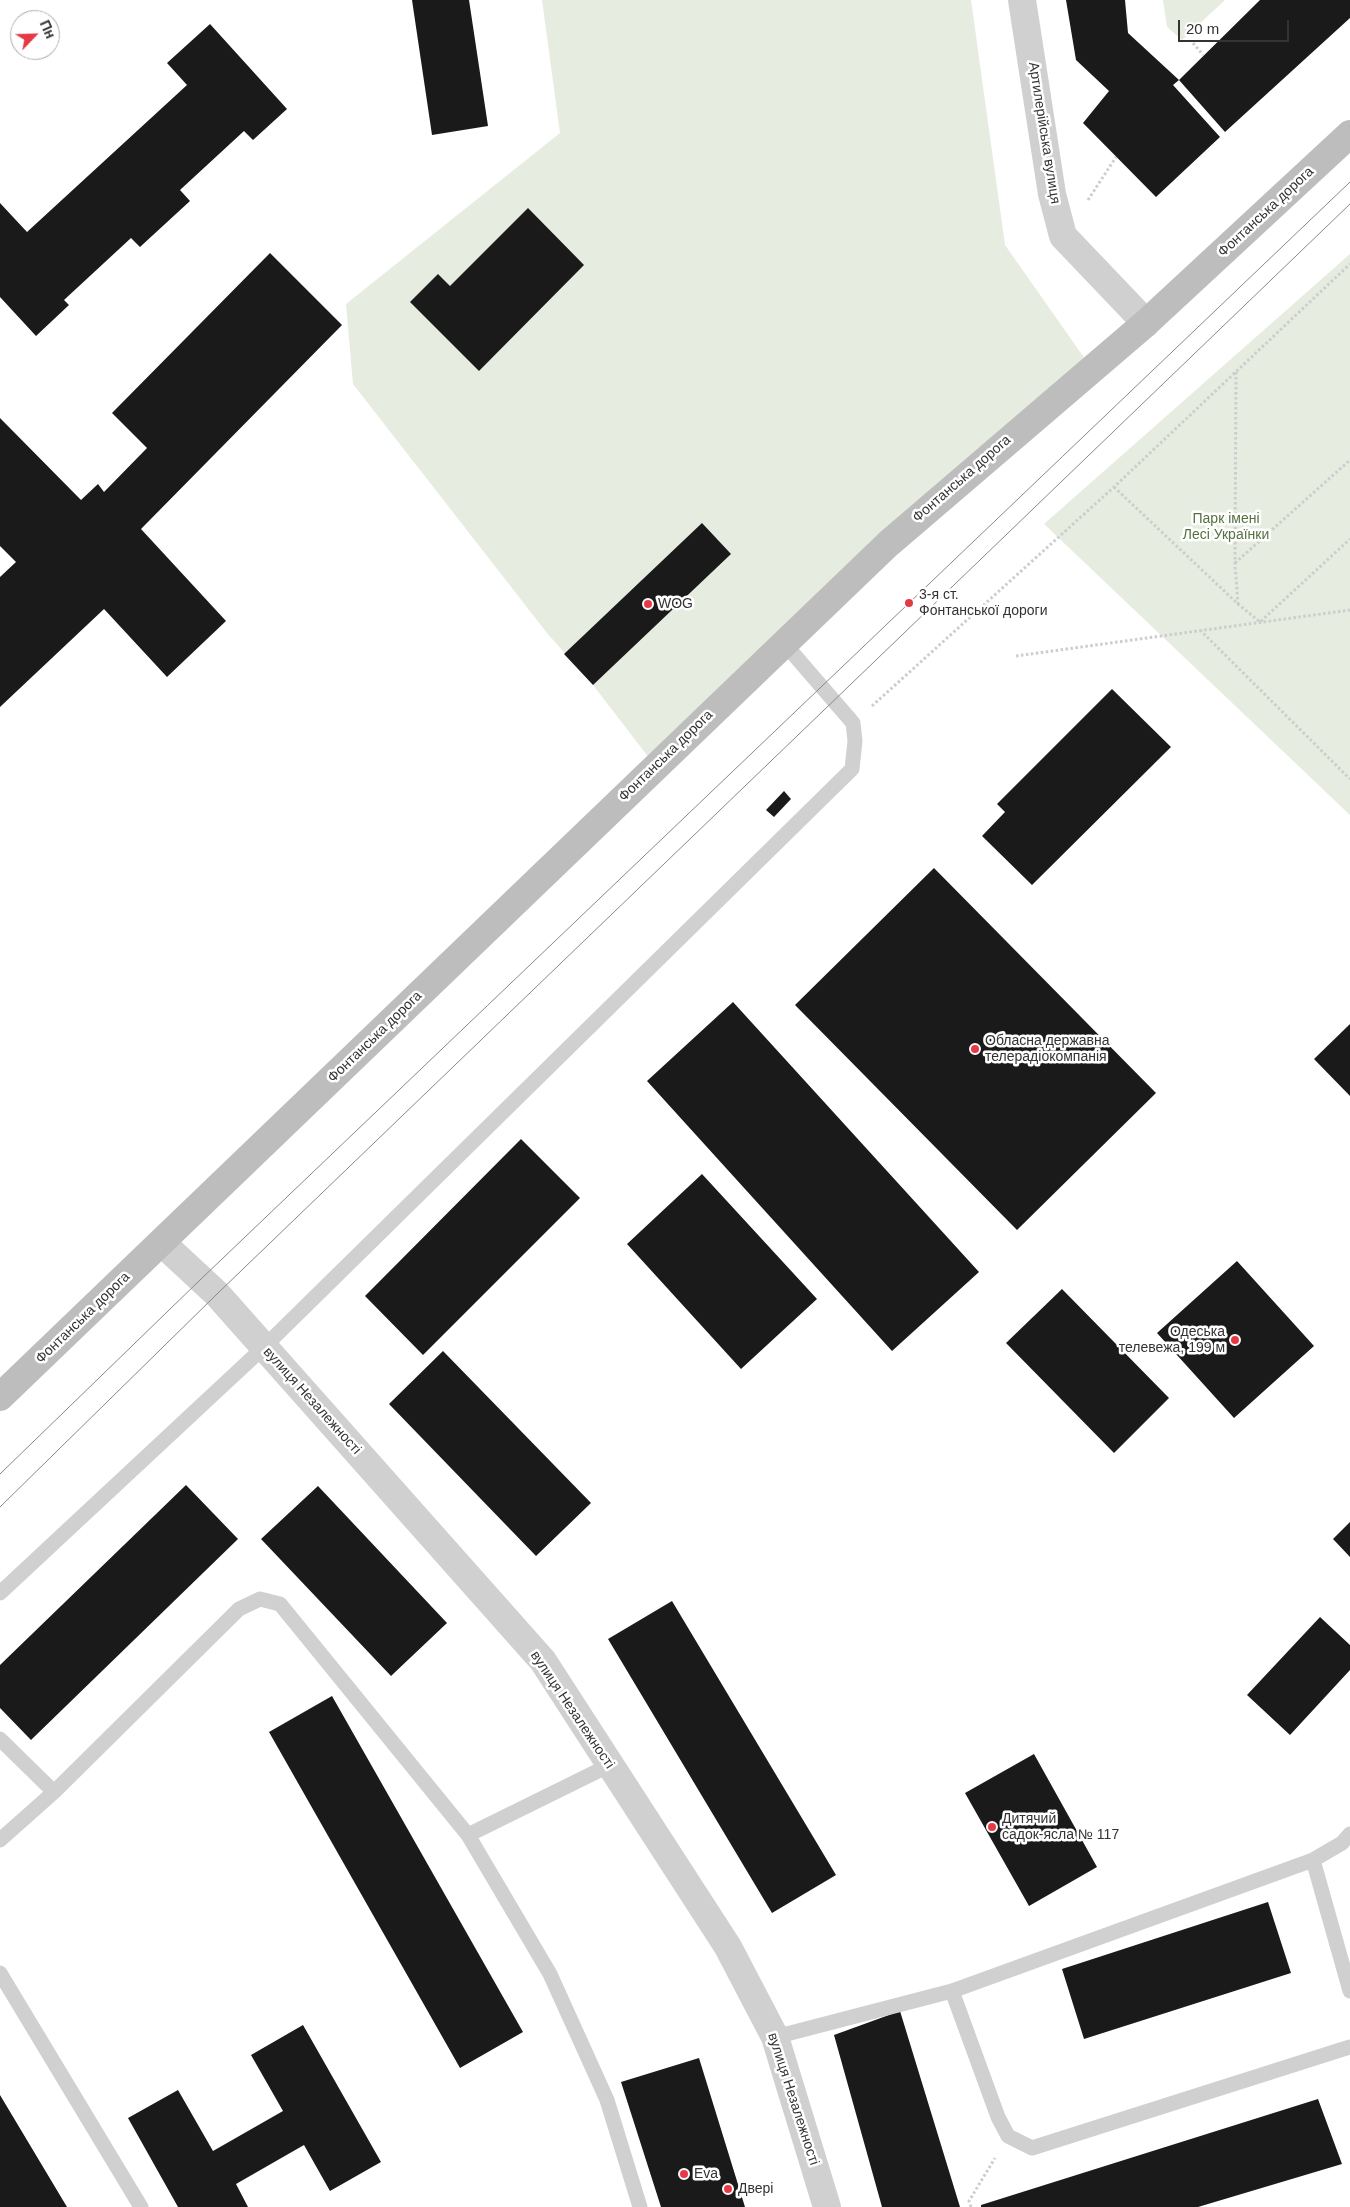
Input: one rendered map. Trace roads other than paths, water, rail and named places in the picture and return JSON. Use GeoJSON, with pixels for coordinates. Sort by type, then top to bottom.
{"type":"FeatureCollection","features":[{"type":"Feature","properties":{"kind":"main road","name":"Фонтанська дорога"},"geometry":{"type":"LineString","coordinates":[[0,1397],[888,544],[1146,323],[1350,134]]}},
{"type":"Feature","properties":{"kind":"street","name":"Артилерійська вулиця"},"geometry":{"type":"LineString","coordinates":[[1022,0],[1052,194],[1063,236],[1146,323]]}},
{"type":"Feature","properties":{"kind":"street","name":"вулиця Незалежності"},"geometry":{"type":"LineString","coordinates":[[162,1243],[217,1294],[543,1661],[728,1947],[775,2037],[827,2207]]}},
{"type":"Feature","properties":{"kind":"lane"},"geometry":{"type":"LineString","coordinates":[[0,1593],[264,1346],[852,769],[855,741],[853,724],[784,643]]}},
{"type":"Feature","properties":{"kind":"lane"},"geometry":{"type":"LineString","coordinates":[[0,1840],[54,1792],[239,1609],[260,1599],[280,1604],[468,1835],[550,1974],[607,2100],[640,2207]]}},
{"type":"Feature","properties":{"kind":"lane"},"geometry":{"type":"LineString","coordinates":[[0,1739],[54,1792]]}},
{"type":"Feature","properties":{"kind":"lane"},"geometry":{"type":"LineString","coordinates":[[468,1835],[610,1765]]}},
{"type":"Feature","properties":{"kind":"lane"},"geometry":{"type":"LineString","coordinates":[[775,2037],[952,1990],[1313,1860],[1342,1843],[1350,1834]]}},
{"type":"Feature","properties":{"kind":"lane"},"geometry":{"type":"LineString","coordinates":[[1313,1860],[1350,1991]]}},
{"type":"Feature","properties":{"kind":"lane"},"geometry":{"type":"LineString","coordinates":[[0,1972],[142,2207]]}},
{"type":"Feature","properties":{"kind":"lane"},"geometry":{"type":"LineString","coordinates":[[952,1990],[998,2117],[1008,2136],[1032,2148],[1350,2047]]}},
{"type":"Feature","properties":{"kind":"tram line"},"geometry":{"type":"LineString","coordinates":[[0,1474],[200,1280],[1350,182]]}},
{"type":"Feature","properties":{"kind":"tram line"},"geometry":{"type":"LineString","coordinates":[[0,1507],[217,1294],[1350,204]]}},
{"type":"Feature","properties":{"kind":"place","name":"3-я ст. Фонтанської дороги"},"geometry":{"type":"Point","coordinates":[909,603]}},
{"type":"Feature","properties":{"kind":"place","name":"WOG"},"geometry":{"type":"Point","coordinates":[648,604]}},
{"type":"Feature","properties":{"kind":"place","name":"Обласна державна телерадіокомпанія"},"geometry":{"type":"Point","coordinates":[975,1049]}},
{"type":"Feature","properties":{"kind":"place","name":"Одеська телевежа, 199 м"},"geometry":{"type":"Point","coordinates":[1235,1340]}},
{"type":"Feature","properties":{"kind":"place","name":"Дитячий садок-ясла № 117"},"geometry":{"type":"Point","coordinates":[992,1827]}},
{"type":"Feature","properties":{"kind":"place","name":"Eva"},"geometry":{"type":"Point","coordinates":[684,2174]}},
{"type":"Feature","properties":{"kind":"place","name":"Двері"},"geometry":{"type":"Point","coordinates":[728,2189]}},
{"type":"Feature","properties":{"kind":"park label","name":"Парк імені Лесі Українки"},"geometry":{"type":"Point","coordinates":[1226,528]}}]}
